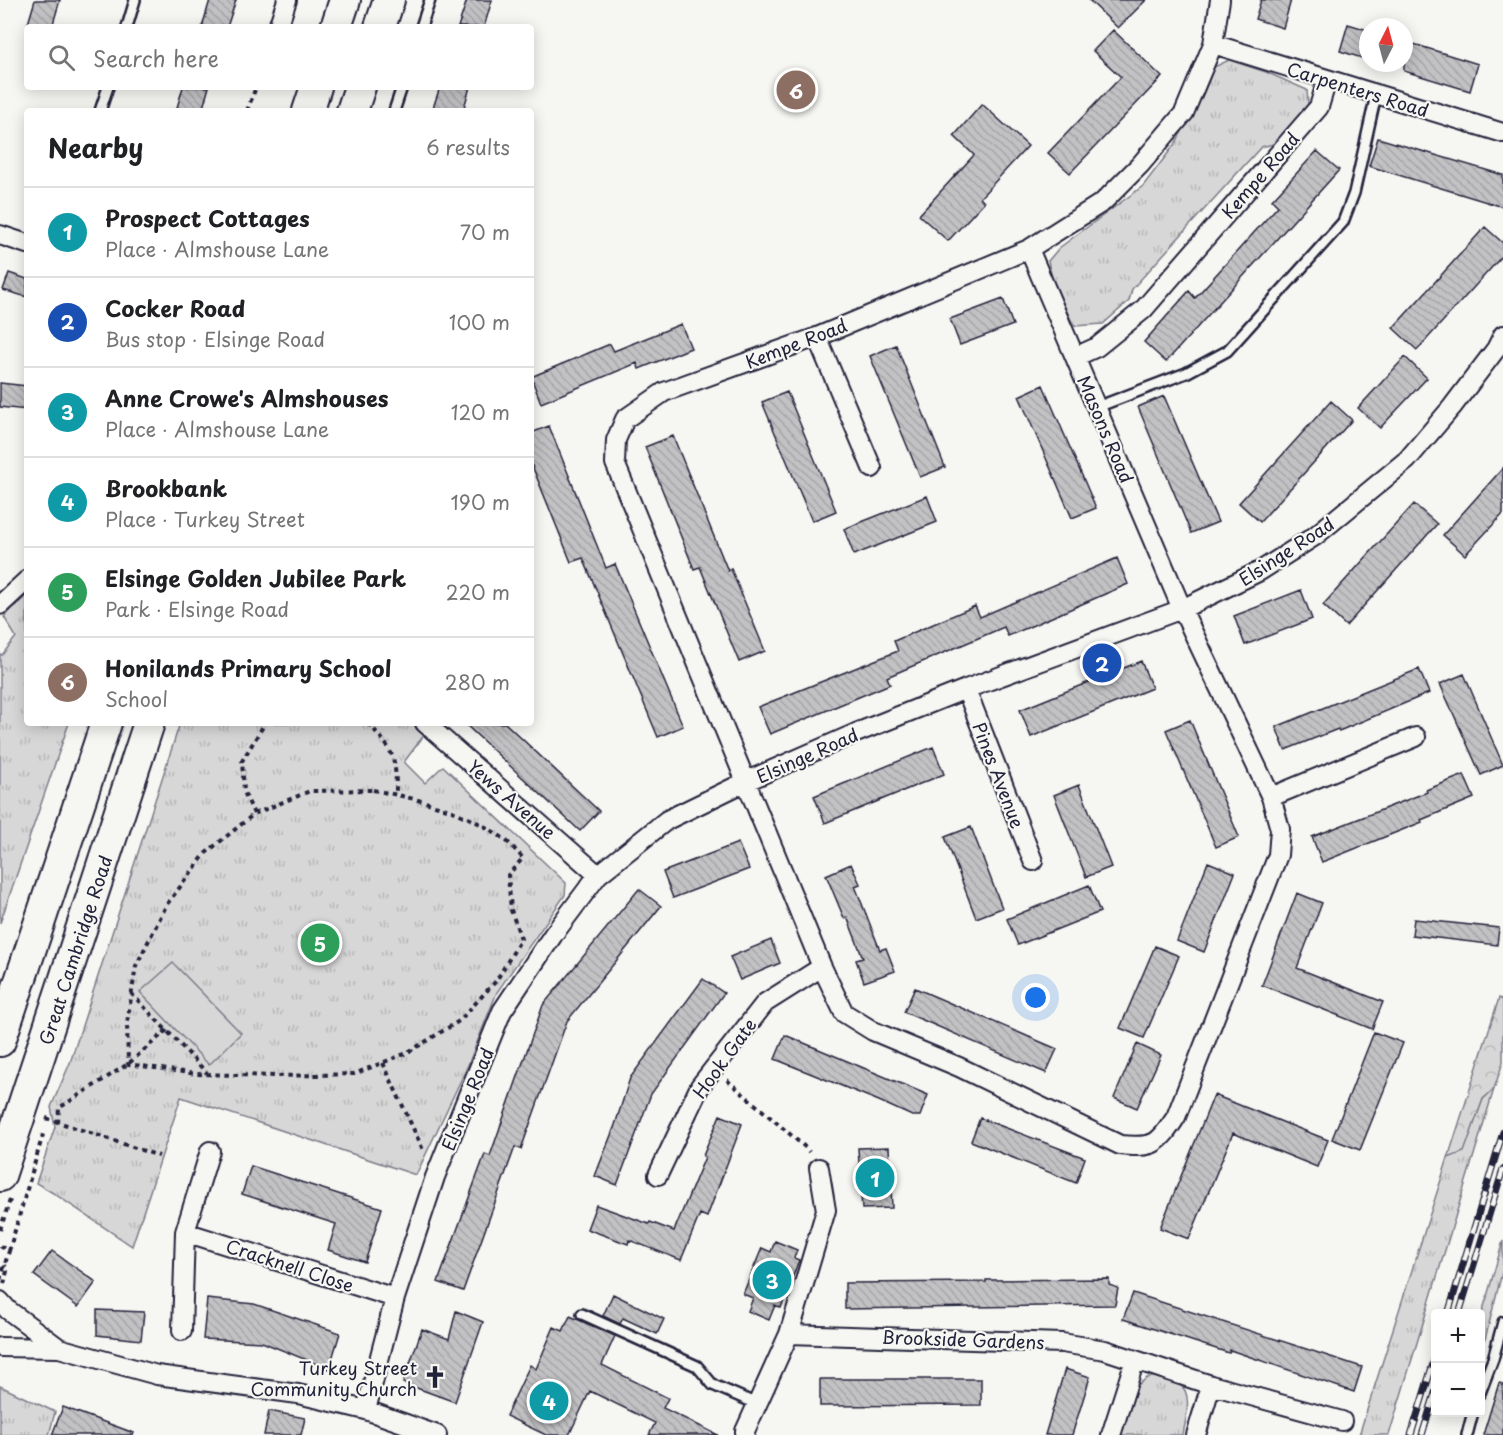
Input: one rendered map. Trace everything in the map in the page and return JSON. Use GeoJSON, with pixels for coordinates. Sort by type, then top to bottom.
{"type":"FeatureCollection","features":[{"type":"Feature","properties":{"kind":"highway"},"geometry":{"type":"LineString","coordinates":[[337,24],[345,0]]}},
{"type":"Feature","properties":{"kind":"highway"},"geometry":{"type":"LineString","coordinates":[[381,24],[389,0]]}},
{"type":"Feature","properties":{"kind":"highway"},"geometry":{"type":"LineString","coordinates":[[309,108],[315,90]]}},
{"type":"Feature","properties":{"kind":"highway"},"geometry":{"type":"LineString","coordinates":[[353,108],[359,90]]}},
{"type":"Feature","properties":{"kind":"highway"},"geometry":{"type":"LineString","coordinates":[[0,1041],[105,726]]}},
{"type":"Feature","properties":{"kind":"highway","name":"Great Cambridge Road"},"geometry":{"type":"LineString","coordinates":[[0,1176],[149,726]]}},
{"type":"Feature","properties":{"kind":"street"},"geometry":{"type":"LineString","coordinates":[[279,24],[287,0]]}},
{"type":"Feature","properties":{"kind":"street","name":"Kempe Road"},"geometry":{"type":"LineString","coordinates":[[1220,0],[1213,44],[1184,113],[1140,165],[1103,202],[1029,249],[816,337],[664,392],[625,419],[616,440],[615,463],[822,967],[844,1013],[873,1031],[958,1067],[1120,1145],[1140,1147],[1160,1140],[1176,1117],[1278,855],[1280,829],[1271,797]]}},
{"type":"Feature","properties":{"kind":"street","name":"Carpenters Road"},"geometry":{"type":"LineString","coordinates":[[1213,44],[1503,133]]}},
{"type":"Feature","properties":{"kind":"street","name":"Kempe Road"},"geometry":{"type":"LineString","coordinates":[[1076,357],[1097,347],[1143,310],[1319,107],[1327,80]]}},
{"type":"Feature","properties":{"kind":"street"},"geometry":{"type":"LineString","coordinates":[[0,235],[24,243]]}},
{"type":"Feature","properties":{"kind":"street","name":"Masons Road"},"geometry":{"type":"LineString","coordinates":[[1029,249],[1182,609],[1271,797]]}},
{"type":"Feature","properties":{"kind":"street","name":"Elsinge Road"},"geometry":{"type":"LineString","coordinates":[[366,1410],[395,1298],[435,1177],[502,1011],[553,935],[598,875],[667,820],[747,781],[856,733],[966,689],[1182,609],[1260,572],[1315,536],[1407,460],[1452,407],[1496,349],[1503,335]]}},
{"type":"Feature","properties":{"kind":"street"},"geometry":{"type":"LineString","coordinates":[[816,337],[872,468]]}},
{"type":"Feature","properties":{"kind":"street"},"geometry":{"type":"LineString","coordinates":[[0,604],[24,583]]}},
{"type":"Feature","properties":{"kind":"street","name":"Pines Avenue"},"geometry":{"type":"LineString","coordinates":[[966,689],[1033,861]]}},
{"type":"Feature","properties":{"kind":"street","name":"Yews Avenue"},"geometry":{"type":"LineString","coordinates":[[428,726],[598,875]]}},
{"type":"Feature","properties":{"kind":"street"},"geometry":{"type":"LineString","coordinates":[[1271,797],[1416,737]]}},
{"type":"Feature","properties":{"kind":"street","name":"Hook Gate"},"geometry":{"type":"LineString","coordinates":[[658,1175],[700,1086],[765,1003],[822,967]]}},
{"type":"Feature","properties":{"kind":"street"},"geometry":{"type":"LineString","coordinates":[[182,1331],[185,1232],[210,1151]]}},
{"type":"Feature","properties":{"kind":"street"},"geometry":{"type":"LineString","coordinates":[[745,1435],[789,1334],[826,1210],[819,1168]]}},
{"type":"Feature","properties":{"kind":"street","name":"Cracknell Close"},"geometry":{"type":"LineString","coordinates":[[185,1232],[395,1298]]}},
{"type":"Feature","properties":{"kind":"street"},"geometry":{"type":"LineString","coordinates":[[1,1297],[8,1310],[59,1348]]}},
{"type":"Feature","properties":{"kind":"street","name":"Brookside Gardens"},"geometry":{"type":"LineString","coordinates":[[789,1334],[1062,1342],[1105,1350],[1211,1385],[1342,1421]]}},
{"type":"Feature","properties":{"kind":"street"},"geometry":{"type":"LineString","coordinates":[[0,1347],[59,1348],[157,1375],[298,1394],[366,1410],[437,1435]]}},
{"type":"Feature","properties":{"kind":"street"},"geometry":{"type":"LineString","coordinates":[[1111,1435],[1135,1360]]}},
{"type":"Feature","properties":{"kind":"street"},"geometry":{"type":"LineString","coordinates":[[1196,1435],[1211,1385]]}},
{"type":"Feature","properties":{"kind":"lane"},"geometry":{"type":"LineString","coordinates":[[128,24],[135,0]]}},
{"type":"Feature","properties":{"kind":"lane"},"geometry":{"type":"LineString","coordinates":[[422,24],[430,0]]}},
{"type":"Feature","properties":{"kind":"lane"},"geometry":{"type":"LineString","coordinates":[[101,108],[107,90]]}},
{"type":"Feature","properties":{"kind":"lane"},"geometry":{"type":"LineString","coordinates":[[395,108],[401,90]]}},
{"type":"Feature","properties":{"kind":"lane"},"geometry":{"type":"LineString","coordinates":[[1097,407],[1186,373],[1227,351],[1343,222],[1354,193],[1376,95]]}},
{"type":"Feature","properties":{"kind":"lane"},"geometry":{"type":"LineString","coordinates":[[582,1314],[697,1366],[713,1385],[757,1404]]}},
{"type":"Feature","properties":{"kind":"lane"},"geometry":{"type":"LineString","coordinates":[[1485,1380],[1503,1322]]}},
{"type":"Feature","properties":{"kind":"lane"},"geometry":{"type":"LineString","coordinates":[[1467,1435],[1472,1417]]}},
{"type":"Feature","properties":{"kind":"path"},"geometry":{"type":"LineString","coordinates":[[248,108],[255,90]]}},
{"type":"Feature","properties":{"kind":"path"},"geometry":{"type":"LineString","coordinates":[[254,814],[244,792],[242,760],[263,726]]}},
{"type":"Feature","properties":{"kind":"path"},"geometry":{"type":"LineString","coordinates":[[371,726],[389,747],[396,764],[396,795]]}},
{"type":"Feature","properties":{"kind":"path"},"geometry":{"type":"LineString","coordinates":[[373,790],[420,799],[464,815],[502,837],[523,858],[508,875],[510,910],[520,939],[496,981],[459,1021],[407,1053],[354,1074],[278,1076],[207,1074],[128,1064],[126,1023],[135,966],[167,904],[206,853],[254,814],[310,791],[373,790]]}},
{"type":"Feature","properties":{"kind":"path"},"geometry":{"type":"LineString","coordinates":[[131,993],[207,1074]]}},
{"type":"Feature","properties":{"kind":"path"},"geometry":{"type":"LineString","coordinates":[[58,1123],[59,1108],[128,1064],[167,1030]]}},
{"type":"Feature","properties":{"kind":"path"},"geometry":{"type":"LineString","coordinates":[[383,1062],[435,1177]]}},
{"type":"Feature","properties":{"kind":"path"},"geometry":{"type":"LineString","coordinates":[[714,1068],[806,1148],[819,1168]]}},
{"type":"Feature","properties":{"kind":"path"},"geometry":{"type":"LineString","coordinates":[[40,1116],[159,1156]]}},
{"type":"Feature","properties":{"kind":"path"},"geometry":{"type":"LineString","coordinates":[[0,1280],[44,1131]]}},
{"type":"Feature","properties":{"kind":"path"},"geometry":{"type":"LineString","coordinates":[[0,1246],[9,1251]]}},
{"type":"Feature","properties":{"kind":"path"},"geometry":{"type":"LineString","coordinates":[[1,1297],[7,1271],[5,1264]]}},
{"type":"Feature","properties":{"kind":"green space"},"geometry":{"type":"Polygon","coordinates":[[[1229,60],[1266,72],[1307,90],[1308,104],[1278,143],[1261,147],[1132,289],[1129,301],[1103,324],[1074,326],[1053,282],[1048,261],[1059,248],[1143,186],[1175,144],[1204,92],[1214,67],[1229,60]]]}},
{"type":"Feature","properties":{"kind":"green space"},"geometry":{"type":"Polygon","coordinates":[[[24,598],[24,726],[68,726],[0,923],[0,654],[2,655],[16,637],[4,617],[24,598]]]}},
{"type":"Feature","properties":{"kind":"green space"},"geometry":{"type":"Polygon","coordinates":[[[179,726],[417,726],[425,734],[404,762],[425,783],[443,766],[566,883],[565,895],[497,992],[468,1065],[416,1175],[181,1097],[132,1246],[36,1183],[55,1127],[51,1107],[70,1063],[179,726]]]}},
{"type":"Feature","properties":{"kind":"green space"},"geometry":{"type":"Polygon","coordinates":[[[173,963],[241,1033],[209,1065],[140,992],[173,963]]]}},
{"type":"Feature","properties":{"kind":"green space"},"geometry":{"type":"Polygon","coordinates":[[[1499,998],[1503,1000],[1503,1062],[1494,1089],[1483,1099],[1464,1152],[1448,1158],[1499,998]]]}},
{"type":"Feature","properties":{"kind":"green space"},"geometry":{"type":"Polygon","coordinates":[[[1494,1089],[1389,1435],[1359,1435],[1448,1158],[1464,1151],[1483,1099],[1494,1089]]]}},
{"type":"Feature","properties":{"kind":"green space"},"geometry":{"type":"Polygon","coordinates":[[[1503,1241],[1503,1269],[1485,1339],[1483,1309],[1503,1241]]]}},
{"type":"Feature","properties":{"kind":"green space"},"geometry":{"type":"Polygon","coordinates":[[[1161,1375],[1184,1388],[1187,1408],[1183,1435],[1119,1435],[1134,1388],[1147,1378],[1161,1375]]]}},
{"type":"Feature","properties":{"kind":"green space"},"geometry":{"type":"Polygon","coordinates":[[[0,1386],[55,1412],[49,1435],[0,1435],[0,1386]]]}},
{"type":"Feature","properties":{"kind":"building"},"geometry":{"type":"Polygon","coordinates":[[[35,0],[60,0],[53,24],[28,24],[35,0]]]}},
{"type":"Feature","properties":{"kind":"building"},"geometry":{"type":"Polygon","coordinates":[[[210,0],[236,0],[228,24],[203,24],[210,0]]]}},
{"type":"Feature","properties":{"kind":"building"},"geometry":{"type":"Polygon","coordinates":[[[467,0],[492,0],[485,24],[459,24],[467,0]]]}},
{"type":"Feature","properties":{"kind":"building"},"geometry":{"type":"Polygon","coordinates":[[[1089,0],[1146,0],[1118,28],[1089,0]]]}},
{"type":"Feature","properties":{"kind":"building"},"geometry":{"type":"Polygon","coordinates":[[[1261,0],[1291,0],[1283,28],[1255,19],[1261,0]]]}},
{"type":"Feature","properties":{"kind":"building"},"geometry":{"type":"Polygon","coordinates":[[[1348,24],[1359,27],[1359,57],[1340,51],[1348,24]]]}},
{"type":"Feature","properties":{"kind":"building"},"geometry":{"type":"Polygon","coordinates":[[[1113,30],[1162,77],[1070,173],[1048,153],[1121,77],[1093,51],[1113,30]]]}},
{"type":"Feature","properties":{"kind":"building"},"geometry":{"type":"Polygon","coordinates":[[[1413,44],[1478,64],[1470,91],[1407,72],[1413,72],[1413,44]]]}},
{"type":"Feature","properties":{"kind":"building"},"geometry":{"type":"Polygon","coordinates":[[[182,90],[208,90],[203,108],[177,108],[182,90]]]}},
{"type":"Feature","properties":{"kind":"building"},"geometry":{"type":"Polygon","coordinates":[[[439,90],[469,90],[464,108],[433,108],[439,90]]]}},
{"type":"Feature","properties":{"kind":"building"},"geometry":{"type":"Polygon","coordinates":[[[982,104],[1028,146],[980,198],[984,202],[948,241],[919,215],[974,155],[954,136],[982,104]]]}},
{"type":"Feature","properties":{"kind":"building"},"geometry":{"type":"Polygon","coordinates":[[[1378,138],[1503,175],[1503,207],[1369,166],[1378,138]]]}},
{"type":"Feature","properties":{"kind":"building"},"geometry":{"type":"Polygon","coordinates":[[[1317,151],[1339,170],[1166,362],[1144,342],[1189,291],[1195,298],[1278,206],[1272,200],[1317,151]]]}},
{"type":"Feature","properties":{"kind":"building"},"geometry":{"type":"Polygon","coordinates":[[[1485,227],[1503,243],[1503,255],[1417,350],[1393,328],[1485,227]]]}},
{"type":"Feature","properties":{"kind":"building"},"geometry":{"type":"Polygon","coordinates":[[[9,273],[24,278],[24,296],[3,290],[9,273]]]}},
{"type":"Feature","properties":{"kind":"building"},"geometry":{"type":"Polygon","coordinates":[[[1003,299],[1013,325],[960,345],[950,319],[1003,299]]]}},
{"type":"Feature","properties":{"kind":"building"},"geometry":{"type":"Polygon","coordinates":[[[681,324],[691,348],[639,369],[637,363],[541,403],[534,385],[534,376],[610,344],[614,351],[681,324]]]}},
{"type":"Feature","properties":{"kind":"building"},"geometry":{"type":"Polygon","coordinates":[[[896,345],[945,467],[920,477],[870,356],[896,345]]]}},
{"type":"Feature","properties":{"kind":"building"},"geometry":{"type":"Polygon","coordinates":[[[1405,357],[1427,378],[1380,428],[1358,408],[1405,357]]]}},
{"type":"Feature","properties":{"kind":"building"},"geometry":{"type":"Polygon","coordinates":[[[0,383],[24,386],[24,410],[0,407],[0,383]]]}},
{"type":"Feature","properties":{"kind":"building"},"geometry":{"type":"Polygon","coordinates":[[[1043,385],[1096,508],[1072,518],[1019,396],[1043,385]]]}},
{"type":"Feature","properties":{"kind":"building"},"geometry":{"type":"Polygon","coordinates":[[[787,392],[836,511],[812,521],[762,402],[787,392]]]}},
{"type":"Feature","properties":{"kind":"building"},"geometry":{"type":"Polygon","coordinates":[[[1164,396],[1218,522],[1191,533],[1138,407],[1164,396]]]}},
{"type":"Feature","properties":{"kind":"building"},"geometry":{"type":"Polygon","coordinates":[[[1331,401],[1352,420],[1260,522],[1239,503],[1331,401]]]}},
{"type":"Feature","properties":{"kind":"building"},"geometry":{"type":"Polygon","coordinates":[[[549,426],[606,568],[615,564],[683,726],[658,737],[583,558],[571,562],[534,470],[534,432],[549,426]]]}},
{"type":"Feature","properties":{"kind":"building"},"geometry":{"type":"Polygon","coordinates":[[[673,436],[728,571],[731,569],[765,651],[739,662],[700,567],[694,569],[645,447],[673,436]]]}},
{"type":"Feature","properties":{"kind":"building"},"geometry":{"type":"Polygon","coordinates":[[[1503,468],[1503,514],[1465,555],[1443,535],[1503,468]]]}},
{"type":"Feature","properties":{"kind":"building"},"geometry":{"type":"Polygon","coordinates":[[[927,496],[937,522],[854,555],[844,529],[927,496]]]}},
{"type":"Feature","properties":{"kind":"building"},"geometry":{"type":"Polygon","coordinates":[[[1414,504],[1437,524],[1346,626],[1323,605],[1414,504]]]}},
{"type":"Feature","properties":{"kind":"building"},"geometry":{"type":"Polygon","coordinates":[[[1117,558],[1128,584],[1008,636],[1004,627],[887,677],[890,684],[770,734],[758,707],[898,651],[894,641],[975,606],[980,617],[1117,558]]]}},
{"type":"Feature","properties":{"kind":"building"},"geometry":{"type":"Polygon","coordinates":[[[1301,590],[1312,619],[1245,645],[1234,616],[1301,590]]]}},
{"type":"Feature","properties":{"kind":"building"},"geometry":{"type":"Polygon","coordinates":[[[1141,661],[1152,688],[1031,737],[1020,710],[1141,661]]]}},
{"type":"Feature","properties":{"kind":"building"},"geometry":{"type":"Polygon","coordinates":[[[1419,669],[1429,693],[1339,731],[1338,729],[1285,750],[1276,727],[1419,669]]]}},
{"type":"Feature","properties":{"kind":"building"},"geometry":{"type":"Polygon","coordinates":[[[1464,674],[1503,765],[1481,775],[1440,684],[1464,674]]]}},
{"type":"Feature","properties":{"kind":"building"},"geometry":{"type":"Polygon","coordinates":[[[1190,720],[1239,837],[1216,847],[1166,730],[1190,720]]]}},
{"type":"Feature","properties":{"kind":"building"},"geometry":{"type":"Polygon","coordinates":[[[467,726],[508,726],[599,811],[580,831],[467,726]]]}},
{"type":"Feature","properties":{"kind":"building"},"geometry":{"type":"Polygon","coordinates":[[[933,747],[944,774],[825,823],[814,796],[933,747]]]}},
{"type":"Feature","properties":{"kind":"building"},"geometry":{"type":"Polygon","coordinates":[[[1464,775],[1474,798],[1421,820],[1422,822],[1322,862],[1312,837],[1464,775]]]}},
{"type":"Feature","properties":{"kind":"building"},"geometry":{"type":"Polygon","coordinates":[[[1079,785],[1111,867],[1086,877],[1054,795],[1079,785]]]}},
{"type":"Feature","properties":{"kind":"building"},"geometry":{"type":"Polygon","coordinates":[[[971,827],[1002,908],[976,918],[945,837],[971,827]]]}},
{"type":"Feature","properties":{"kind":"building"},"geometry":{"type":"Polygon","coordinates":[[[738,843],[749,869],[673,898],[663,872],[738,843]]]}},
{"type":"Feature","properties":{"kind":"building"},"geometry":{"type":"Polygon","coordinates":[[[1208,862],[1235,873],[1204,952],[1177,941],[1208,862]]]}},
{"type":"Feature","properties":{"kind":"building"},"geometry":{"type":"Polygon","coordinates":[[[851,864],[860,884],[855,886],[880,950],[886,948],[895,971],[864,982],[856,960],[863,958],[847,917],[844,918],[826,875],[851,864]]]}},
{"type":"Feature","properties":{"kind":"building"},"geometry":{"type":"Polygon","coordinates":[[[1089,885],[1100,912],[1018,945],[1007,919],[1089,885]]]}},
{"type":"Feature","properties":{"kind":"building"},"geometry":{"type":"Polygon","coordinates":[[[639,889],[661,906],[567,1021],[521,1149],[515,1147],[463,1291],[438,1282],[485,1154],[490,1156],[543,1005],[639,889]]]}},
{"type":"Feature","properties":{"kind":"building"},"geometry":{"type":"Polygon","coordinates":[[[1297,893],[1322,903],[1297,968],[1383,1002],[1372,1029],[1262,985],[1297,893]]]}},
{"type":"Feature","properties":{"kind":"building"},"geometry":{"type":"Polygon","coordinates":[[[1414,919],[1499,928],[1497,945],[1412,935],[1414,919]]]}},
{"type":"Feature","properties":{"kind":"building"},"geometry":{"type":"Polygon","coordinates":[[[771,940],[780,963],[740,980],[730,957],[771,940]]]}},
{"type":"Feature","properties":{"kind":"building"},"geometry":{"type":"Polygon","coordinates":[[[1155,946],[1179,956],[1144,1038],[1120,1028],[1155,946]]]}},
{"type":"Feature","properties":{"kind":"building"},"geometry":{"type":"Polygon","coordinates":[[[703,979],[724,993],[651,1094],[617,1185],[595,1176],[630,1078],[703,979]]]}},
{"type":"Feature","properties":{"kind":"building"},"geometry":{"type":"Polygon","coordinates":[[[915,988],[1057,1049],[1046,1073],[904,1012],[915,988]]]}},
{"type":"Feature","properties":{"kind":"building"},"geometry":{"type":"Polygon","coordinates":[[[1374,1032],[1403,1043],[1360,1150],[1332,1139],[1374,1032]]]}},
{"type":"Feature","properties":{"kind":"building"},"geometry":{"type":"Polygon","coordinates":[[[785,1035],[928,1095],[920,1116],[912,1116],[775,1059],[785,1035]]]}},
{"type":"Feature","properties":{"kind":"building"},"geometry":{"type":"Polygon","coordinates":[[[1137,1044],[1161,1055],[1137,1108],[1114,1098],[1137,1044]]]}},
{"type":"Feature","properties":{"kind":"building"},"geometry":{"type":"Polygon","coordinates":[[[1214,1095],[1328,1140],[1317,1167],[1233,1133],[1189,1239],[1160,1228],[1214,1095]]]}},
{"type":"Feature","properties":{"kind":"building"},"geometry":{"type":"Polygon","coordinates":[[[720,1115],[742,1124],[707,1217],[700,1214],[681,1260],[629,1240],[628,1244],[587,1229],[596,1205],[674,1231],[720,1115]]]}},
{"type":"Feature","properties":{"kind":"building"},"geometry":{"type":"Polygon","coordinates":[[[980,1118],[1085,1158],[1076,1183],[971,1141],[980,1118]]]}},
{"type":"Feature","properties":{"kind":"building"},"geometry":{"type":"Polygon","coordinates":[[[889,1147],[892,1208],[862,1209],[858,1148],[889,1147]]]}},
{"type":"Feature","properties":{"kind":"building"},"geometry":{"type":"Polygon","coordinates":[[[251,1166],[382,1208],[365,1262],[328,1250],[336,1224],[242,1194],[251,1166]]]}},
{"type":"Feature","properties":{"kind":"building"},"geometry":{"type":"Polygon","coordinates":[[[775,1241],[797,1250],[794,1258],[799,1260],[781,1308],[775,1305],[769,1320],[748,1311],[753,1298],[743,1294],[762,1248],[771,1252],[775,1241]]]}},
{"type":"Feature","properties":{"kind":"building"},"geometry":{"type":"Polygon","coordinates":[[[52,1251],[96,1282],[78,1307],[34,1275],[52,1251]]]}},
{"type":"Feature","properties":{"kind":"building"},"geometry":{"type":"Polygon","coordinates":[[[1109,1279],[1109,1285],[1118,1288],[1115,1305],[845,1309],[845,1283],[1109,1279]]]}},
{"type":"Feature","properties":{"kind":"building"},"geometry":{"type":"Polygon","coordinates":[[[1133,1293],[1362,1367],[1354,1392],[1230,1350],[1229,1353],[1123,1319],[1133,1293]]]}},
{"type":"Feature","properties":{"kind":"building"},"geometry":{"type":"Polygon","coordinates":[[[613,1294],[664,1319],[657,1334],[623,1318],[620,1324],[603,1316],[613,1294]]]}},
{"type":"Feature","properties":{"kind":"building"},"geometry":{"type":"Polygon","coordinates":[[[207,1299],[254,1304],[340,1333],[329,1369],[262,1342],[203,1339],[207,1299]]]}},
{"type":"Feature","properties":{"kind":"building"},"geometry":{"type":"Polygon","coordinates":[[[97,1310],[144,1312],[141,1340],[97,1335],[97,1310]]]}},
{"type":"Feature","properties":{"kind":"building"},"geometry":{"type":"Polygon","coordinates":[[[456,1311],[483,1322],[455,1402],[403,1383],[422,1329],[449,1339],[456,1311]]]}},
{"type":"Feature","properties":{"kind":"building"},"geometry":{"type":"Polygon","coordinates":[[[570,1316],[615,1336],[602,1365],[668,1398],[663,1408],[718,1435],[649,1435],[655,1423],[590,1391],[569,1435],[546,1435],[506,1416],[530,1365],[536,1369],[554,1327],[563,1331],[570,1316]]]}},
{"type":"Feature","properties":{"kind":"building"},"geometry":{"type":"Polygon","coordinates":[[[1065,1369],[1090,1377],[1072,1435],[1045,1435],[1065,1369]]]}},
{"type":"Feature","properties":{"kind":"building"},"geometry":{"type":"Polygon","coordinates":[[[820,1379],[981,1379],[981,1405],[820,1406],[820,1379]]]}},
{"type":"Feature","properties":{"kind":"building"},"geometry":{"type":"Polygon","coordinates":[[[1499,1383],[1503,1384],[1503,1435],[1483,1435],[1499,1383]]]}},
{"type":"Feature","properties":{"kind":"building"},"geometry":{"type":"Polygon","coordinates":[[[63,1407],[134,1433],[133,1435],[52,1435],[63,1407]]]}},
{"type":"Feature","properties":{"kind":"building"},"geometry":{"type":"Polygon","coordinates":[[[269,1411],[305,1418],[301,1435],[264,1435],[269,1411]]]}},
{"type":"Feature","properties":{"kind":"railway"},"geometry":{"type":"LineString","coordinates":[[1450,1309],[1503,1132]]}},
{"type":"Feature","properties":{"kind":"railway"},"geometry":{"type":"LineString","coordinates":[[1461,1309],[1503,1169]]}},
{"type":"Feature","properties":{"kind":"railway"},"geometry":{"type":"LineString","coordinates":[[1411,1435],[1433,1363]]}},
{"type":"Feature","properties":{"kind":"railway"},"geometry":{"type":"LineString","coordinates":[[1422,1435],[1431,1406]]}},
{"type":"Feature","properties":{"kind":"place","name":"Honilands Primary School"},"geometry":{"type":"Point","coordinates":[796,90]}},
{"type":"Feature","properties":{"kind":"place","name":"Cocker Road"},"geometry":{"type":"Point","coordinates":[1102,663]}},
{"type":"Feature","properties":{"kind":"place","name":"Elsinge Golden Jubilee Park"},"geometry":{"type":"Point","coordinates":[320,943]}},
{"type":"Feature","properties":{"kind":"place","name":"Prospect Cottages"},"geometry":{"type":"Point","coordinates":[875,1178]}},
{"type":"Feature","properties":{"kind":"place","name":"Anne Crowe's Almshouses"},"geometry":{"type":"Point","coordinates":[772,1280]}},
{"type":"Feature","properties":{"kind":"place","name":"Turkey Street Community Church"},"geometry":{"type":"Point","coordinates":[435,1377]}},
{"type":"Feature","properties":{"kind":"place","name":"Brookbank"},"geometry":{"type":"Point","coordinates":[549,1401]}}]}
